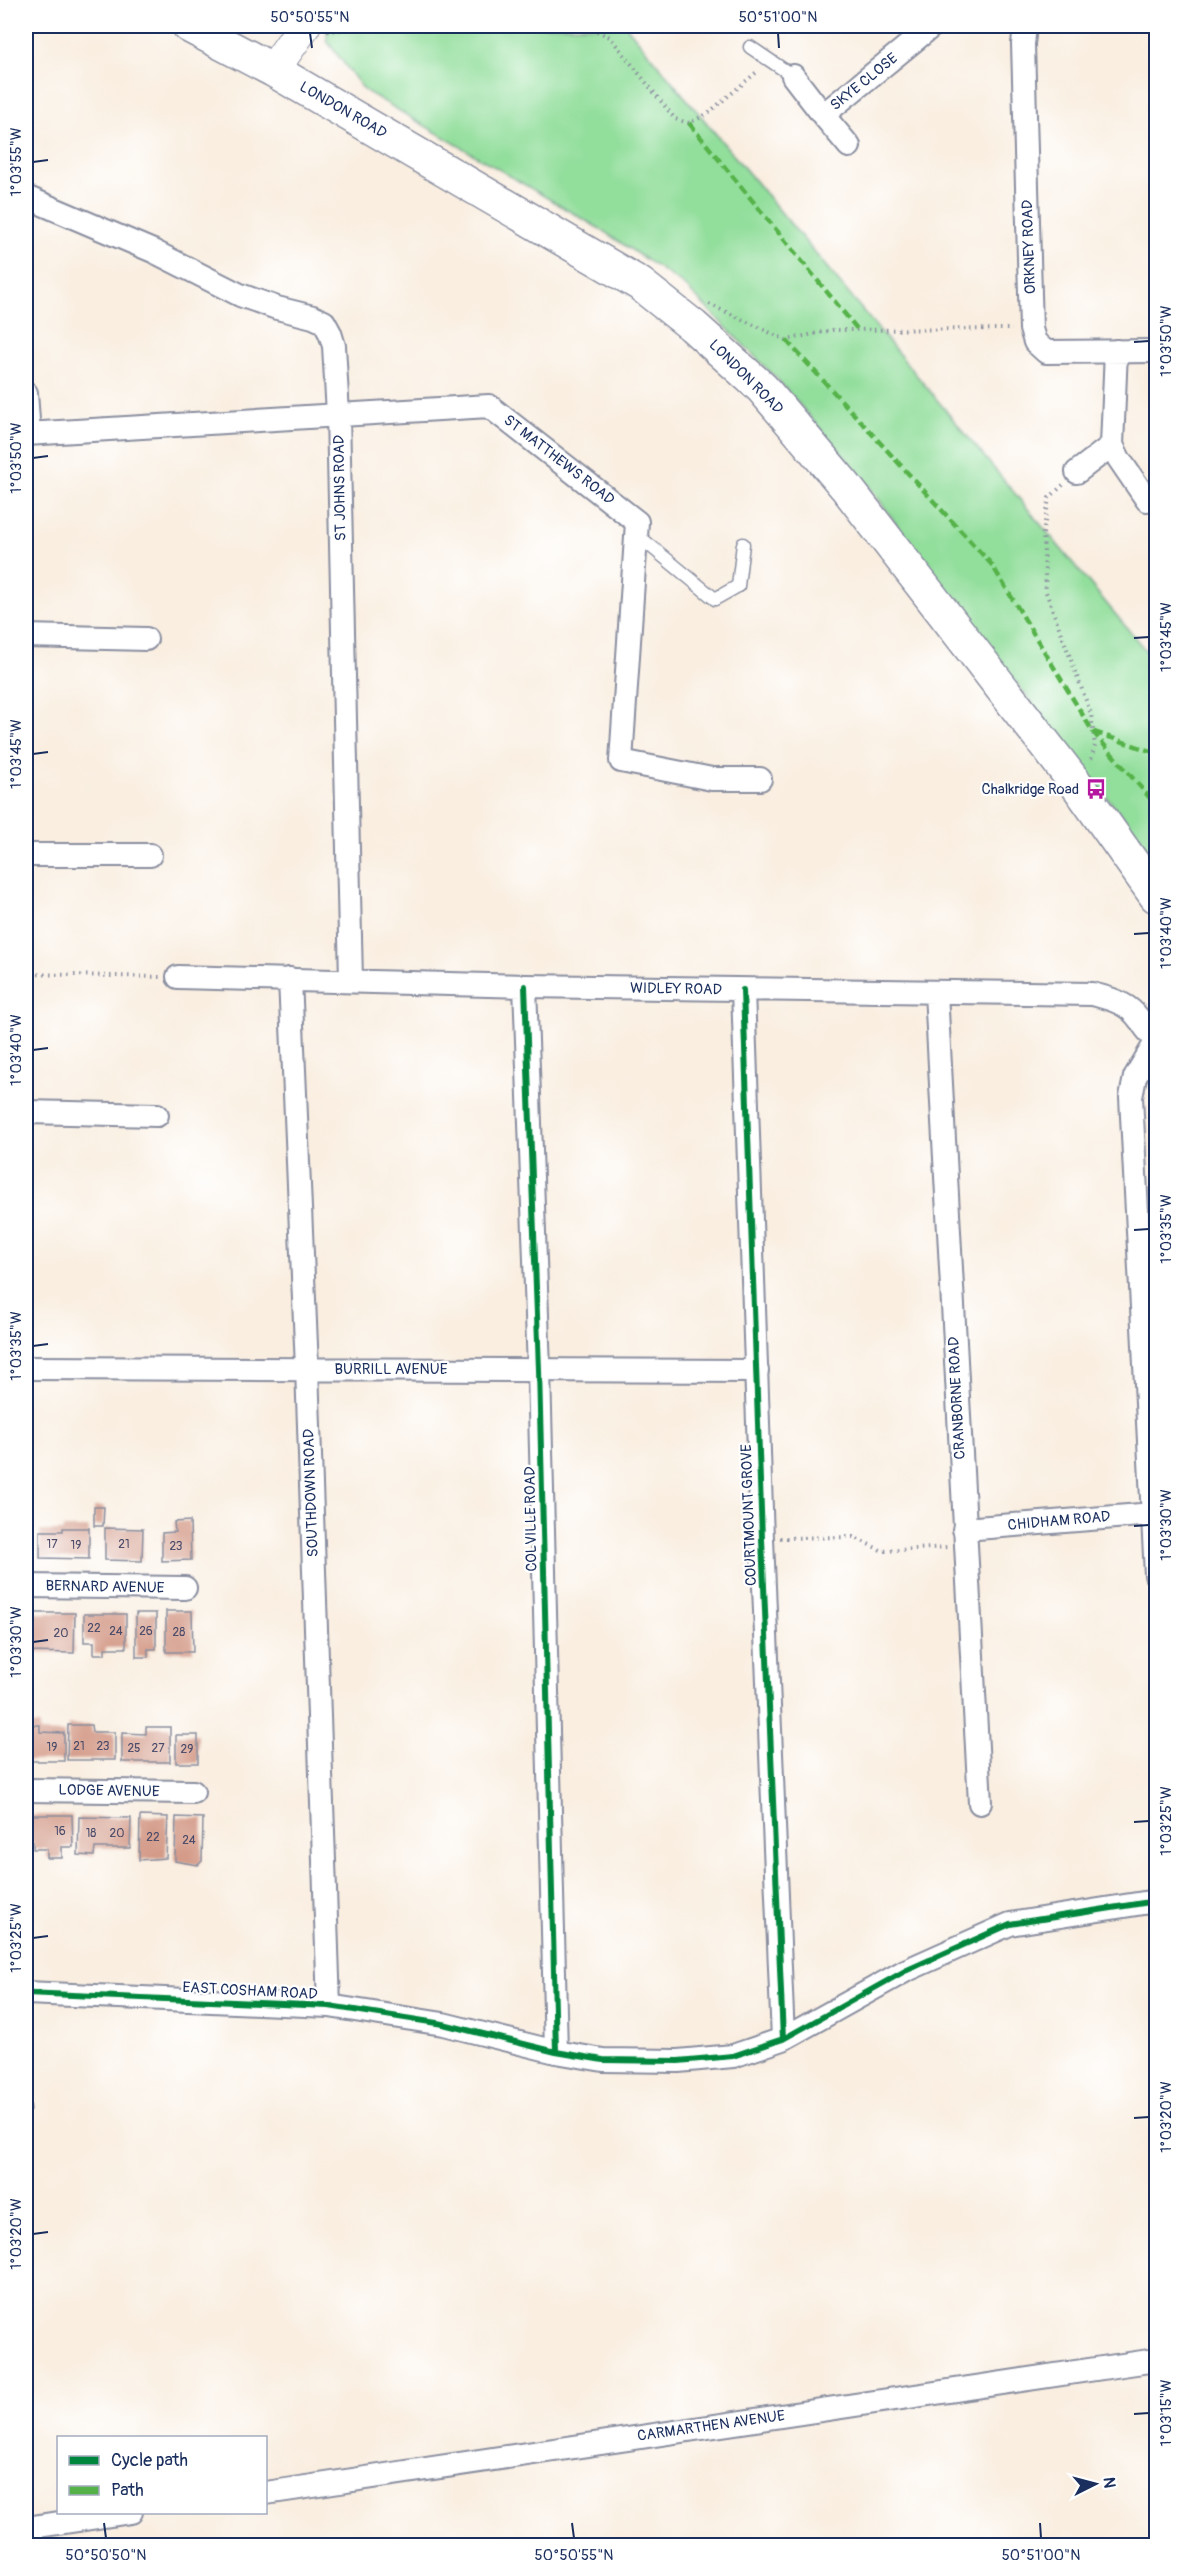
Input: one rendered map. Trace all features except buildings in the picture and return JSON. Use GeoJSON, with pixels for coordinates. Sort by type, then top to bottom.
{"type":"FeatureCollection","features":[{"type":"Feature","properties":{"kind":"main road","name":"LONDON ROAD"},"geometry":{"type":"LineString","coordinates":[[189,26],[273,70],[640,284],[693,326],[762,388],[846,487],[1080,789],[1156,896]]}},
{"type":"Feature","properties":{"kind":"main road"},"geometry":{"type":"LineString","coordinates":[[273,70],[314,29]]}},
{"type":"Feature","properties":{"kind":"street","name":"SKYE CLOSE"},"geometry":{"type":"LineString","coordinates":[[823,115],[932,26]]}},
{"type":"Feature","properties":{"kind":"street","name":"ORKNEY ROAD"},"geometry":{"type":"LineString","coordinates":[[1025,26],[1023,44],[1031,329]]}},
{"type":"Feature","properties":{"kind":"street","name":"SKYE CLOSE"},"geometry":{"type":"LineString","coordinates":[[793,76],[849,146]]}},
{"type":"Feature","properties":{"kind":"street","name":"ST JOHNS ROAD"},"geometry":{"type":"LineString","coordinates":[[26,197],[153,250],[240,295],[313,317],[324,322],[330,333],[334,346],[338,414],[351,980]]}},
{"type":"Feature","properties":{"kind":"street"},"geometry":{"type":"LineString","coordinates":[[1031,329],[1035,342],[1046,352],[1156,351]]}},
{"type":"Feature","properties":{"kind":"street"},"geometry":{"type":"LineString","coordinates":[[1116,351],[1112,445],[1119,459],[1148,500]]}},
{"type":"Feature","properties":{"kind":"street"},"geometry":{"type":"LineString","coordinates":[[26,393],[27,434]]}},
{"type":"Feature","properties":{"kind":"street","name":"ST MATTHEWS ROAD"},"geometry":{"type":"LineString","coordinates":[[27,434],[489,406],[637,522],[636,534]]}},
{"type":"Feature","properties":{"kind":"street"},"geometry":{"type":"LineString","coordinates":[[1077,472],[1112,445]]}},
{"type":"Feature","properties":{"kind":"street"},"geometry":{"type":"LineString","coordinates":[[636,534],[621,761],[712,780],[760,779]]}},
{"type":"Feature","properties":{"kind":"street"},"geometry":{"type":"LineString","coordinates":[[26,636],[146,639]]}},
{"type":"Feature","properties":{"kind":"street"},"geometry":{"type":"LineString","coordinates":[[26,855],[150,855]]}},
{"type":"Feature","properties":{"kind":"street","name":"WIDLEY ROAD"},"geometry":{"type":"LineString","coordinates":[[178,977],[525,986],[1092,994],[1119,1002],[1134,1013],[1146,1031],[1156,1040]]}},
{"type":"Feature","properties":{"kind":"street","name":"SOUTHDOWN ROAD"},"geometry":{"type":"LineString","coordinates":[[290,979],[307,1368],[329,2006]]}},
{"type":"Feature","properties":{"kind":"street","name":"COLVILLE ROAD"},"geometry":{"type":"LineString","coordinates":[[525,986],[539,1370],[556,2052]]}},
{"type":"Feature","properties":{"kind":"street","name":"COURTMOUNT GROVE"},"geometry":{"type":"LineString","coordinates":[[743,990],[762,1539],[783,2039]]}},
{"type":"Feature","properties":{"kind":"street","name":"CRANBORNE ROAD"},"geometry":{"type":"LineString","coordinates":[[936,992],[981,1803]]}},
{"type":"Feature","properties":{"kind":"street"},"geometry":{"type":"LineString","coordinates":[[1156,1040],[1136,1077],[1131,1097],[1156,1575]]}},
{"type":"Feature","properties":{"kind":"street"},"geometry":{"type":"LineString","coordinates":[[26,1112],[157,1115]]}},
{"type":"Feature","properties":{"kind":"street","name":"BURRILL AVENUE"},"geometry":{"type":"LineString","coordinates":[[26,1368],[757,1371]]}},
{"type":"Feature","properties":{"kind":"street","name":"CHIDHAM ROAD"},"geometry":{"type":"LineString","coordinates":[[965,1538],[1153,1514]]}},
{"type":"Feature","properties":{"kind":"street","name":"BERNARD AVENUE"},"geometry":{"type":"LineString","coordinates":[[26,1586],[185,1588]]}},
{"type":"Feature","properties":{"kind":"street","name":"LODGE AVENUE"},"geometry":{"type":"LineString","coordinates":[[26,1790],[193,1792]]}},
{"type":"Feature","properties":{"kind":"street","name":"EAST COSHAM ROAD"},"geometry":{"type":"LineString","coordinates":[[26,1993],[329,2006],[443,2024],[556,2052],[603,2060],[678,2061],[733,2056],[783,2039],[905,1971],[1010,1924],[1156,1901]]}},
{"type":"Feature","properties":{"kind":"street","name":"CARMARTHEN AVENUE"},"geometry":{"type":"LineString","coordinates":[[267,2493],[1156,2360]]}},
{"type":"Feature","properties":{"kind":"street"},"geometry":{"type":"LineString","coordinates":[[26,2528],[118,2514]]}},
{"type":"Feature","properties":{"kind":"lane"},"geometry":{"type":"LineString","coordinates":[[750,47],[793,76]]}},
{"type":"Feature","properties":{"kind":"lane"},"geometry":{"type":"LineString","coordinates":[[636,534],[715,599],[738,585],[743,544]]}},
{"type":"Feature","properties":{"kind":"path"},"geometry":{"type":"LineString","coordinates":[[314,29],[380,26]]}},
{"type":"Feature","properties":{"kind":"path"},"geometry":{"type":"LineString","coordinates":[[586,26],[610,37],[675,119],[689,123],[707,114],[771,61]]}},
{"type":"Feature","properties":{"kind":"path"},"geometry":{"type":"LineString","coordinates":[[709,303],[786,340],[832,330],[1031,329]]}},
{"type":"Feature","properties":{"kind":"path"},"geometry":{"type":"LineString","coordinates":[[1077,472],[1049,498],[1043,534],[1046,592],[1091,714],[1095,746],[1080,789]]}},
{"type":"Feature","properties":{"kind":"path"},"geometry":{"type":"LineString","coordinates":[[26,974],[178,977]]}},
{"type":"Feature","properties":{"kind":"path"},"geometry":{"type":"LineString","coordinates":[[762,1539],[853,1537],[883,1551],[965,1538]]}},
{"type":"Feature","properties":{"kind":"green space"},"geometry":{"type":"Polygon","coordinates":[[[327,26],[626,26],[1156,663],[1156,860],[945,592],[864,479],[777,379],[684,285],[600,229],[364,90],[327,41],[327,26]]]}},
{"type":"Feature","properties":{"kind":"marked path"},"geometry":{"type":"LineString","coordinates":[[689,123],[858,330]]}},
{"type":"Feature","properties":{"kind":"marked path"},"geometry":{"type":"LineString","coordinates":[[786,340],[992,565],[1093,732],[1156,805]]}},
{"type":"Feature","properties":{"kind":"marked path"},"geometry":{"type":"LineString","coordinates":[[1094,732],[1156,753]]}},
{"type":"Feature","properties":{"kind":"cycle path"},"geometry":{"type":"LineString","coordinates":[[525,986],[539,1370],[556,2052]]}},
{"type":"Feature","properties":{"kind":"cycle path"},"geometry":{"type":"LineString","coordinates":[[743,990],[762,1539],[783,2039]]}},
{"type":"Feature","properties":{"kind":"cycle path"},"geometry":{"type":"LineString","coordinates":[[26,1993],[329,2006],[443,2024],[556,2052],[603,2060],[678,2061],[733,2056],[783,2039],[905,1971],[1010,1924],[1156,1901]]}},
{"type":"Feature","properties":{"kind":"place","name":"Chalkridge Road"},"geometry":{"type":"Point","coordinates":[1096,789]}}]}
